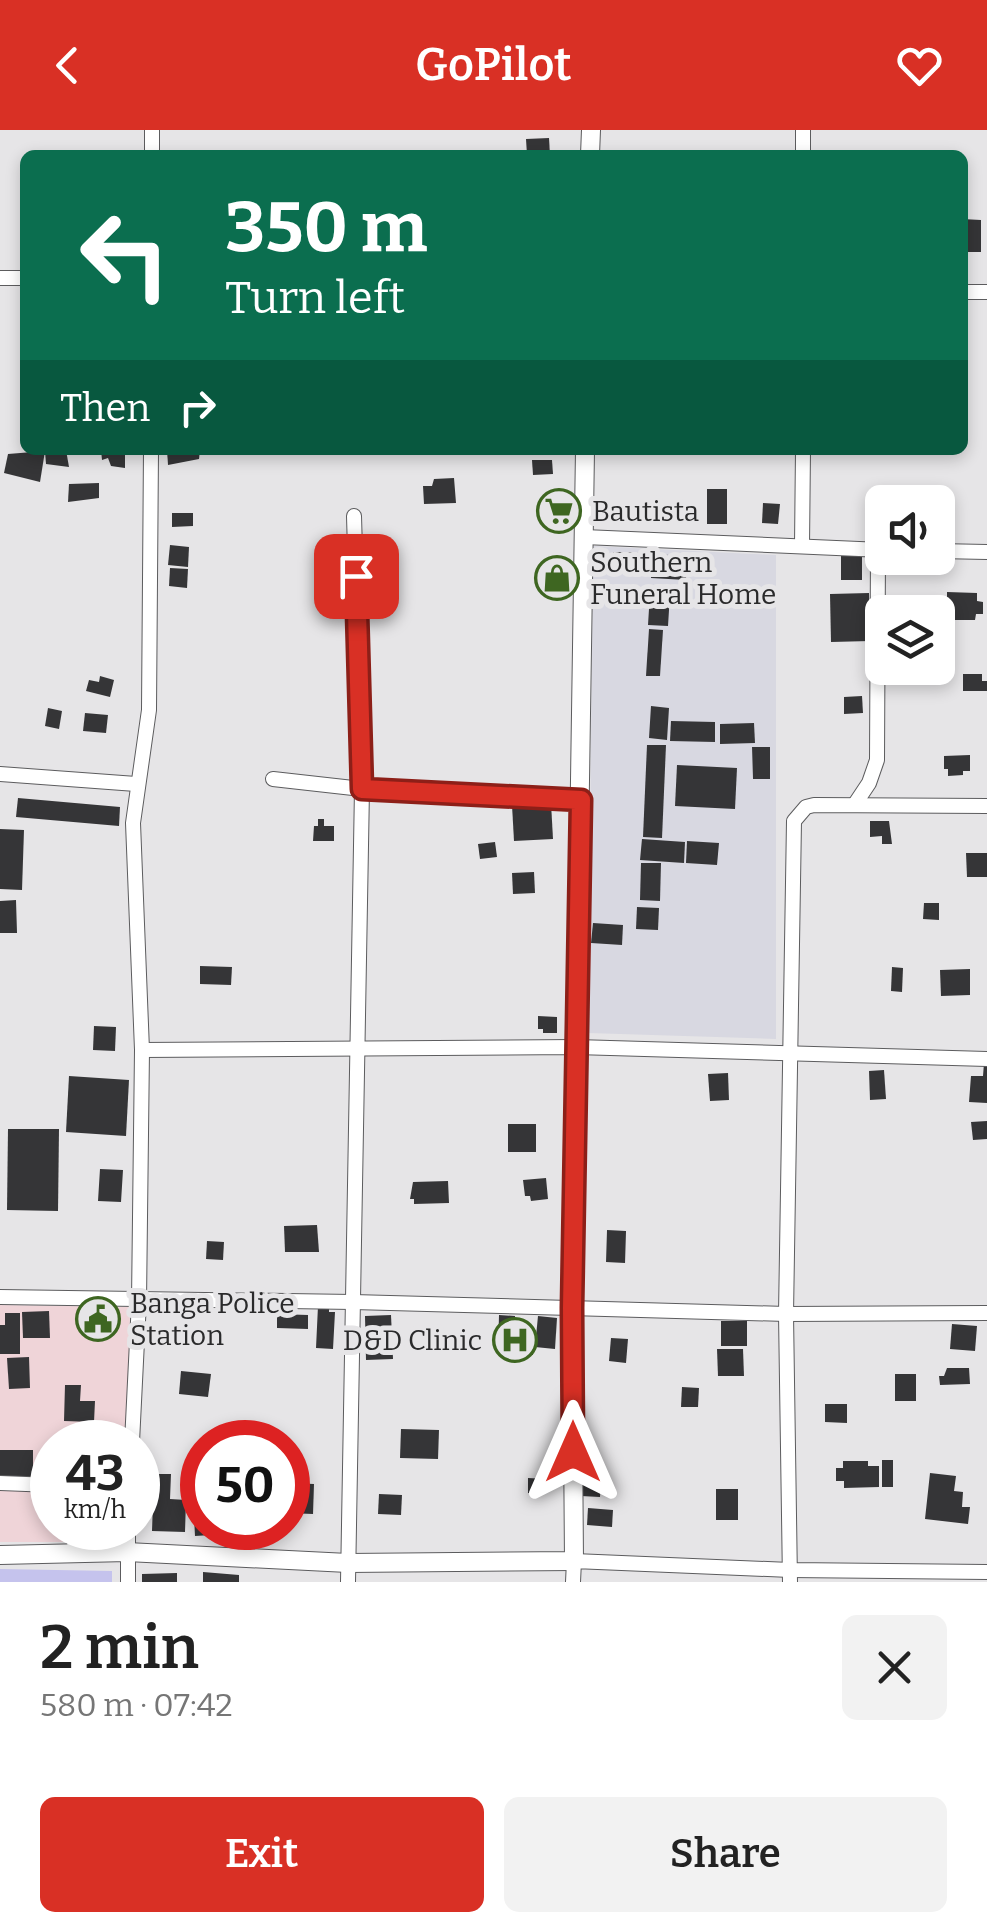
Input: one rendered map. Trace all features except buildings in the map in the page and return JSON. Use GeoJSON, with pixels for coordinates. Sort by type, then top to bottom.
{"type":"FeatureCollection","features":[{"type":"Feature","properties":{"kind":"main road"},"geometry":{"type":"LineString","coordinates":[[0,1555],[126,1552],[348,1573],[574,1560],[572,1308],[585,455]]}},
{"type":"Feature","properties":{"kind":"street"},"geometry":{"type":"LineString","coordinates":[[133,1420],[139,1301],[142,1050],[133,822],[149,710],[151,455]]}},
{"type":"Feature","properties":{"kind":"street"},"geometry":{"type":"LineString","coordinates":[[802,546],[803,455]]}},
{"type":"Feature","properties":{"kind":"street"},"geometry":{"type":"LineString","coordinates":[[348,1573],[362,789],[354,516]]}},
{"type":"Feature","properties":{"kind":"street"},"geometry":{"type":"LineString","coordinates":[[584,536],[865,549]]}},
{"type":"Feature","properties":{"kind":"street"},"geometry":{"type":"LineString","coordinates":[[955,551],[987,552]]}},
{"type":"Feature","properties":{"kind":"street"},"geometry":{"type":"LineString","coordinates":[[855,804],[877,760],[880,575]]}},
{"type":"Feature","properties":{"kind":"street"},"geometry":{"type":"LineString","coordinates":[[0,774],[136,784]]}},
{"type":"Feature","properties":{"kind":"street"},"geometry":{"type":"LineString","coordinates":[[273,779],[362,789],[581,800]]}},
{"type":"Feature","properties":{"kind":"street"},"geometry":{"type":"LineString","coordinates":[[790,1576],[786,1314],[794,821],[806,807],[987,806]]}},
{"type":"Feature","properties":{"kind":"street"},"geometry":{"type":"LineString","coordinates":[[142,1050],[576,1047],[987,1060]]}},
{"type":"Feature","properties":{"kind":"street"},"geometry":{"type":"LineString","coordinates":[[0,1297],[786,1314],[987,1313]]}},
{"type":"Feature","properties":{"kind":"street"},"geometry":{"type":"LineString","coordinates":[[0,1483],[30,1484]]}},
{"type":"Feature","properties":{"kind":"street"},"geometry":{"type":"LineString","coordinates":[[74,1550],[74,1554]]}},
{"type":"Feature","properties":{"kind":"street"},"geometry":{"type":"LineString","coordinates":[[126,1552],[128,1582]]}},
{"type":"Feature","properties":{"kind":"street"},"geometry":{"type":"LineString","coordinates":[[572,1582],[574,1560],[686,1564],[790,1576],[987,1572]]}},
{"type":"Feature","properties":{"kind":"street"},"geometry":{"type":"LineString","coordinates":[[686,1564],[686,1582]]}},
{"type":"Feature","properties":{"kind":"shaded area"},"geometry":{"type":"Polygon","coordinates":[[[593,546],[776,555],[776,1039],[588,1033],[593,546]]]}},
{"type":"Feature","properties":{"kind":"shaded area"},"geometry":{"type":"Polygon","coordinates":[[[0,1305],[130,1307],[128,1420],[30,1420],[30,1542],[0,1542],[0,1305]]]}},
{"type":"Feature","properties":{"kind":"shaded area"},"geometry":{"type":"Polygon","coordinates":[[[0,1569],[112,1571],[112,1582],[0,1582],[0,1569]]]}},
{"type":"Feature","properties":{"kind":"place","name":"Bautista"},"geometry":{"type":"Point","coordinates":[559,511]}},
{"type":"Feature","properties":{"kind":"place","name":"Southern Funeral Home"},"geometry":{"type":"Point","coordinates":[557,578]}},
{"type":"Feature","properties":{"kind":"place","name":"Banga Police Station"},"geometry":{"type":"Point","coordinates":[98,1319]}},
{"type":"Feature","properties":{"kind":"place","name":"D&D Clinic"},"geometry":{"type":"Point","coordinates":[515,1340]}},
{"type":"Feature","properties":{"kind":"route"},"geometry":{"type":"LineString","coordinates":[[356,576],[362,789],[581,800],[573,1452]]}}]}
